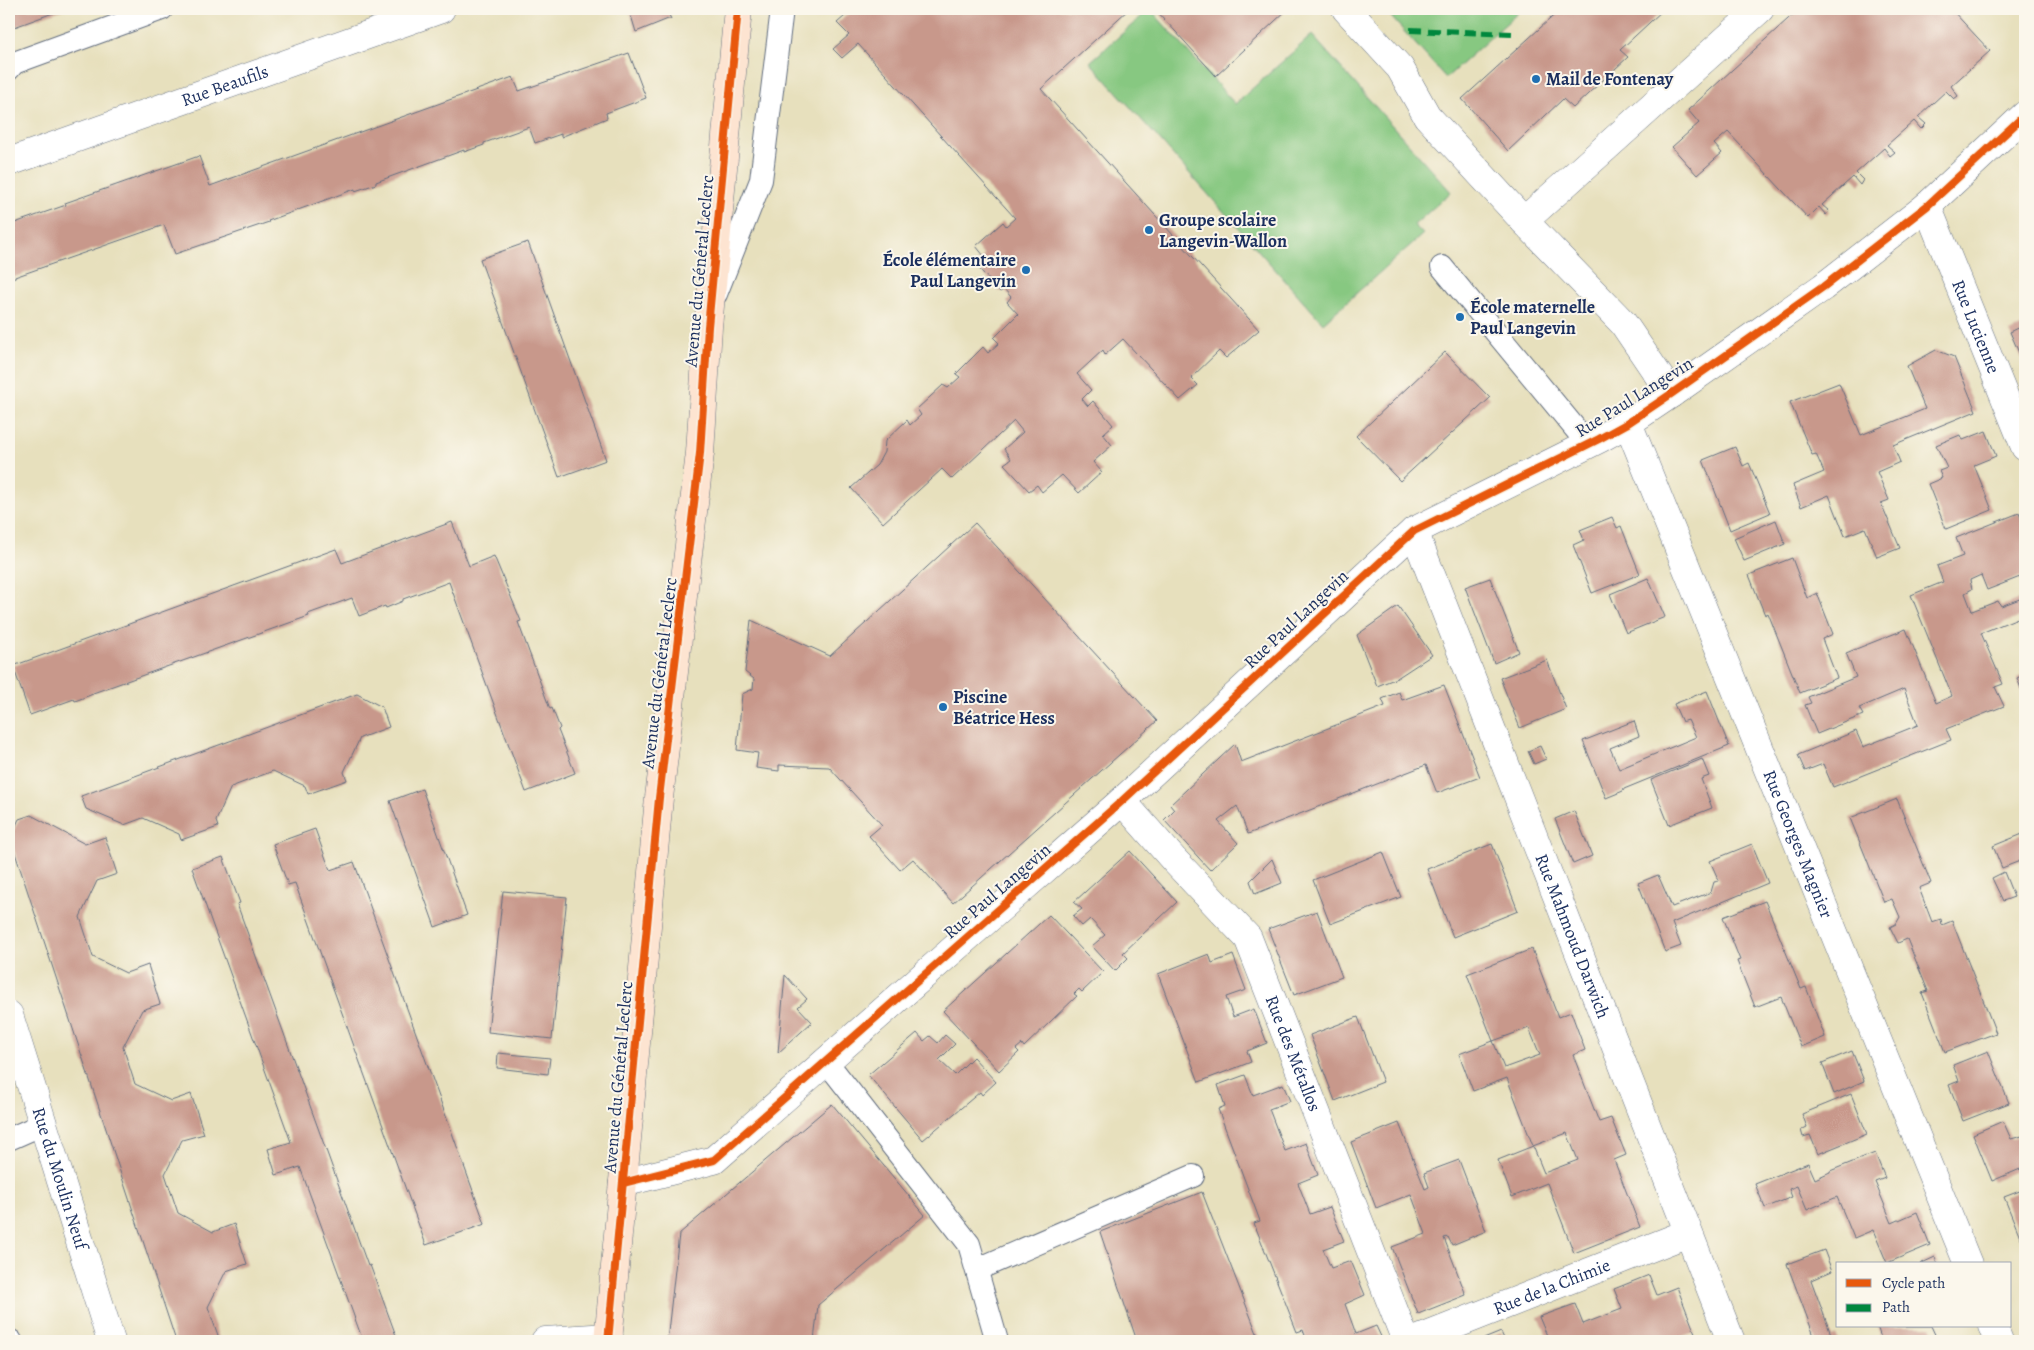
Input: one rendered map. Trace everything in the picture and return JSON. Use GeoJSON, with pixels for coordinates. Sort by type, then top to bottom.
{"type":"FeatureCollection","features":[{"type":"Feature","properties":{"kind":"main road","name":"Avenue du Général Leclerc"},"geometry":{"type":"LineString","coordinates":[[609,1339],[659,798],[700,453],[710,312],[738,9]]}},
{"type":"Feature","properties":{"kind":"street","name":"Rue Beaufils"},"geometry":{"type":"LineString","coordinates":[[9,162],[441,9]]}},
{"type":"Feature","properties":{"kind":"street"},"geometry":{"type":"LineString","coordinates":[[1346,9],[1400,68],[1427,116],[1623,322],[1671,394]]}},
{"type":"Feature","properties":{"kind":"street"},"geometry":{"type":"LineString","coordinates":[[1524,220],[1760,9]]}},
{"type":"Feature","properties":{"kind":"street","name":"Rue Paul Langevin"},"geometry":{"type":"LineString","coordinates":[[623,1183],[714,1160],[1122,801],[1414,531],[1628,423],[1671,394],[1823,287],[1926,206],[2025,115]]}},
{"type":"Feature","properties":{"kind":"street","name":"Rue Lucienne"},"geometry":{"type":"LineString","coordinates":[[1926,206],[2025,447]]}},
{"type":"Feature","properties":{"kind":"street","name":"Rue Georges Magnier"},"geometry":{"type":"LineString","coordinates":[[1628,423],[1967,1262]]}},
{"type":"Feature","properties":{"kind":"street","name":"Rue Mahmoud Darwich"},"geometry":{"type":"LineString","coordinates":[[1414,531],[1731,1341]]}},
{"type":"Feature","properties":{"kind":"street","name":"Rue des Métallos"},"geometry":{"type":"LineString","coordinates":[[1122,801],[1174,860],[1248,938],[1406,1341]]}},
{"type":"Feature","properties":{"kind":"street","name":"Rue du Moulin Neuf"},"geometry":{"type":"LineString","coordinates":[[9,1015],[43,1124],[104,1340]]}},
{"type":"Feature","properties":{"kind":"street","name":"Rue de la Chimie"},"geometry":{"type":"LineString","coordinates":[[1414,1341],[1688,1233]]}},
{"type":"Feature","properties":{"kind":"street"},"geometry":{"type":"LineString","coordinates":[[1994,1328],[1999,1341]]}},
{"type":"Feature","properties":{"kind":"street"},"geometry":{"type":"LineString","coordinates":[[546,1341],[609,1339]]}},
{"type":"Feature","properties":{"kind":"lane"},"geometry":{"type":"LineString","coordinates":[[9,69],[14,63],[162,9]]}},
{"type":"Feature","properties":{"kind":"lane","name":"Avenue du Général Leclerc"},"geometry":{"type":"LineString","coordinates":[[710,312],[761,180],[782,9]]}},
{"type":"Feature","properties":{"kind":"lane"},"geometry":{"type":"LineString","coordinates":[[1442,267],[1588,444]]}},
{"type":"Feature","properties":{"kind":"lane"},"geometry":{"type":"LineString","coordinates":[[826,1061],[969,1244],[978,1269],[997,1341]]}},
{"type":"Feature","properties":{"kind":"lane"},"geometry":{"type":"LineString","coordinates":[[9,1139],[43,1124]]}},
{"type":"Feature","properties":{"kind":"lane"},"geometry":{"type":"LineString","coordinates":[[978,1269],[1193,1176]]}},
{"type":"Feature","properties":{"kind":"green space"},"geometry":{"type":"Polygon","coordinates":[[[1150,9],[1235,104],[1312,35],[1451,192],[1414,225],[1423,234],[1323,323],[1090,62],[1150,9]]]}},
{"type":"Feature","properties":{"kind":"green space"},"geometry":{"type":"Polygon","coordinates":[[[1384,9],[1522,9],[1446,78],[1384,9]]]}},
{"type":"Feature","properties":{"kind":"building"},"geometry":{"type":"Polygon","coordinates":[[[9,9],[64,9],[9,29],[9,9]]]}},
{"type":"Feature","properties":{"kind":"building"},"geometry":{"type":"Polygon","coordinates":[[[629,9],[666,9],[671,19],[636,32],[629,9]]]}},
{"type":"Feature","properties":{"kind":"building"},"geometry":{"type":"Polygon","coordinates":[[[853,9],[1129,9],[1041,89],[1259,330],[1226,358],[1219,351],[1191,378],[1198,385],[1180,400],[1123,339],[1105,355],[1103,350],[1077,374],[1091,390],[1082,399],[1088,406],[1093,401],[1113,425],[1103,434],[1112,445],[1093,462],[1102,472],[1079,493],[1062,475],[1042,492],[1037,485],[1029,491],[1004,464],[1011,459],[1004,449],[1023,432],[1014,421],[952,479],[942,469],[883,523],[851,488],[877,465],[884,452],[885,441],[907,420],[910,425],[921,415],[917,409],[943,385],[948,388],[960,377],[956,374],[983,347],[988,353],[999,343],[994,338],[1018,314],[1007,302],[1011,297],[1004,289],[1000,292],[975,264],[984,256],[976,246],[1003,222],[1006,226],[1015,218],[858,44],[842,58],[833,49],[849,35],[837,23],[853,9]]]}},
{"type":"Feature","properties":{"kind":"building"},"geometry":{"type":"Polygon","coordinates":[[[1155,9],[1288,9],[1216,76],[1155,9]]]}},
{"type":"Feature","properties":{"kind":"building","name":"Mail de Fontenay"},"geometry":{"type":"Polygon","coordinates":[[[1561,9],[1664,9],[1620,50],[1628,57],[1573,108],[1563,99],[1508,151],[1462,99],[1561,9]]]}},
{"type":"Feature","properties":{"kind":"building"},"geometry":{"type":"Polygon","coordinates":[[[1799,9],[1951,9],[1990,51],[1951,86],[1958,96],[1954,99],[1946,91],[1918,117],[1926,124],[1921,129],[1914,121],[1887,145],[1895,152],[1890,156],[1884,148],[1856,173],[1863,180],[1860,185],[1853,177],[1822,205],[1829,211],[1826,215],[1819,207],[1808,218],[1728,132],[1714,144],[1722,153],[1697,175],[1672,147],[1699,123],[1688,110],[1799,9]]]}},
{"type":"Feature","properties":{"kind":"building"},"geometry":{"type":"Polygon","coordinates":[[[629,53],[646,98],[606,113],[607,118],[561,137],[561,134],[535,143],[529,127],[484,143],[484,145],[464,152],[464,150],[376,182],[376,184],[355,191],[355,189],[269,222],[175,254],[164,225],[9,279],[9,225],[66,205],[65,203],[199,156],[210,186],[513,77],[519,91],[629,53]]]}},
{"type":"Feature","properties":{"kind":"building"},"geometry":{"type":"Polygon","coordinates":[[[528,242],[606,460],[559,477],[480,259],[528,242]]]}},
{"type":"Feature","properties":{"kind":"building"},"geometry":{"type":"Polygon","coordinates":[[[2023,326],[2025,331],[2025,362],[2023,362],[2010,332],[2023,326]]]}},
{"type":"Feature","properties":{"kind":"building"},"geometry":{"type":"Polygon","coordinates":[[[1936,350],[1954,357],[1976,411],[1893,445],[1900,462],[1877,472],[1889,500],[1881,503],[1900,548],[1877,557],[1865,528],[1845,536],[1829,495],[1801,507],[1793,485],[1824,472],[1816,454],[1812,455],[1790,402],[1839,383],[1861,435],[1925,409],[1907,366],[1936,350]]]}},
{"type":"Feature","properties":{"kind":"building"},"geometry":{"type":"Polygon","coordinates":[[[1445,352],[1490,398],[1400,481],[1356,436],[1445,352]]]}},
{"type":"Feature","properties":{"kind":"building"},"geometry":{"type":"Polygon","coordinates":[[[1986,431],[1996,456],[1974,465],[1992,510],[1946,529],[1928,484],[1942,478],[1939,471],[1947,468],[1936,445],[1960,435],[1963,440],[1986,431]]]}},
{"type":"Feature","properties":{"kind":"building"},"geometry":{"type":"Polygon","coordinates":[[[1735,447],[1743,466],[1749,463],[1770,513],[1730,530],[1703,460],[1735,447]]]}},
{"type":"Feature","properties":{"kind":"building"},"geometry":{"type":"Polygon","coordinates":[[[2019,513],[2025,529],[2025,575],[1987,590],[1981,575],[1970,580],[1972,589],[1965,593],[1972,611],[1998,601],[2001,606],[2025,597],[2025,615],[1981,633],[2003,684],[1995,687],[2004,706],[1946,729],[1951,740],[1833,787],[1823,764],[1805,771],[1798,755],[1856,731],[1863,747],[1918,725],[1904,689],[1859,708],[1863,715],[1817,734],[1805,705],[1811,703],[1808,697],[1856,677],[1846,653],[1906,629],[1936,703],[1952,696],[1911,595],[1943,582],[1937,566],[1963,556],[1956,538],[2019,513]]]}},
{"type":"Feature","properties":{"kind":"building"},"geometry":{"type":"Polygon","coordinates":[[[1612,517],[1617,528],[1621,526],[1640,574],[1592,593],[1573,545],[1584,540],[1580,530],[1612,517]]]}},
{"type":"Feature","properties":{"kind":"building"},"geometry":{"type":"Polygon","coordinates":[[[1776,520],[1785,544],[1744,561],[1734,538],[1776,520]]]}},
{"type":"Feature","properties":{"kind":"building"},"geometry":{"type":"Polygon","coordinates":[[[452,522],[469,566],[494,556],[521,621],[518,622],[550,709],[552,708],[560,728],[558,730],[575,773],[526,792],[449,582],[403,599],[403,601],[386,608],[385,606],[359,616],[352,598],[308,614],[309,616],[75,701],[74,699],[30,715],[13,666],[336,549],[342,563],[452,522]]]}},
{"type":"Feature","properties":{"kind":"building","name":"Piscine Béatrice Hess"},"geometry":{"type":"Polygon","coordinates":[[[975,523],[1157,721],[953,903],[913,859],[900,870],[869,836],[882,825],[829,767],[779,765],[779,771],[756,768],[758,753],[737,750],[742,694],[753,689],[754,679],[745,672],[751,620],[830,656],[975,523]]]}},
{"type":"Feature","properties":{"kind":"building"},"geometry":{"type":"Polygon","coordinates":[[[1792,558],[1807,598],[1817,593],[1833,634],[1822,639],[1837,678],[1800,693],[1768,613],[1765,615],[1749,575],[1792,558]]]}},
{"type":"Feature","properties":{"kind":"building"},"geometry":{"type":"Polygon","coordinates":[[[1490,578],[1519,652],[1494,663],[1465,587],[1490,578]]]}},
{"type":"Feature","properties":{"kind":"building"},"geometry":{"type":"Polygon","coordinates":[[[1648,578],[1665,617],[1626,633],[1610,594],[1648,578]]]}},
{"type":"Feature","properties":{"kind":"building"},"geometry":{"type":"Polygon","coordinates":[[[1398,606],[1432,655],[1397,678],[1377,686],[1357,635],[1398,606]]]}},
{"type":"Feature","properties":{"kind":"building"},"geometry":{"type":"Polygon","coordinates":[[[1547,660],[1566,709],[1520,728],[1500,678],[1547,660]]]}},
{"type":"Feature","properties":{"kind":"building"},"geometry":{"type":"Polygon","coordinates":[[[2025,668],[2025,699],[2017,678],[2023,675],[2021,670],[2025,668]]]}},
{"type":"Feature","properties":{"kind":"building"},"geometry":{"type":"Polygon","coordinates":[[[1444,685],[1480,777],[1437,793],[1426,765],[1248,834],[1237,806],[1218,821],[1238,843],[1210,870],[1164,820],[1174,810],[1170,805],[1235,744],[1241,762],[1385,706],[1382,699],[1399,692],[1402,700],[1444,685]]]}},
{"type":"Feature","properties":{"kind":"building"},"geometry":{"type":"Polygon","coordinates":[[[1707,691],[1729,746],[1606,798],[1583,741],[1634,721],[1639,736],[1610,748],[1619,769],[1696,737],[1688,720],[1682,722],[1674,704],[1707,691]]]}},
{"type":"Feature","properties":{"kind":"building"},"geometry":{"type":"Polygon","coordinates":[[[357,694],[382,707],[389,727],[360,738],[344,772],[347,780],[308,794],[305,786],[273,771],[231,787],[216,821],[218,827],[181,840],[179,834],[143,818],[124,825],[86,809],[81,796],[357,694]]]}},
{"type":"Feature","properties":{"kind":"building"},"geometry":{"type":"Polygon","coordinates":[[[1540,746],[1546,759],[1534,764],[1528,751],[1540,746]]]}},
{"type":"Feature","properties":{"kind":"building"},"geometry":{"type":"Polygon","coordinates":[[[1702,759],[1709,776],[1701,779],[1712,808],[1669,825],[1651,780],[1702,759]]]}},
{"type":"Feature","properties":{"kind":"building"},"geometry":{"type":"Polygon","coordinates":[[[422,789],[467,915],[435,927],[390,801],[422,789]]]}},
{"type":"Feature","properties":{"kind":"building"},"geometry":{"type":"Polygon","coordinates":[[[1897,799],[1931,883],[1919,888],[1932,922],[1941,919],[1942,925],[1952,921],[1996,1033],[1945,1052],[1922,993],[1928,991],[1907,939],[1898,943],[1890,927],[1896,924],[1900,917],[1892,899],[1884,902],[1850,818],[1897,799]]]}},
{"type":"Feature","properties":{"kind":"building"},"geometry":{"type":"Polygon","coordinates":[[[1574,811],[1592,856],[1573,864],[1555,819],[1574,811]]]}},
{"type":"Feature","properties":{"kind":"building"},"geometry":{"type":"Polygon","coordinates":[[[31,815],[85,844],[105,837],[117,874],[97,881],[80,917],[93,957],[126,973],[148,965],[160,1004],[142,1010],[123,1047],[135,1084],[171,1101],[191,1094],[204,1134],[182,1140],[165,1174],[178,1213],[213,1232],[234,1224],[247,1264],[226,1271],[208,1307],[220,1341],[176,1341],[10,838],[19,819],[31,815]]]}},
{"type":"Feature","properties":{"kind":"building"},"geometry":{"type":"Polygon","coordinates":[[[315,829],[330,870],[354,862],[485,1224],[426,1245],[295,883],[288,885],[273,844],[315,829]]]}},
{"type":"Feature","properties":{"kind":"building"},"geometry":{"type":"Polygon","coordinates":[[[2025,833],[2025,859],[2002,868],[1993,846],[2025,833]]]}},
{"type":"Feature","properties":{"kind":"building"},"geometry":{"type":"Polygon","coordinates":[[[1492,844],[1518,911],[1453,937],[1427,869],[1492,844]]]}},
{"type":"Feature","properties":{"kind":"building"},"geometry":{"type":"Polygon","coordinates":[[[1752,844],[1768,883],[1672,923],[1681,946],[1665,952],[1638,883],[1658,875],[1672,907],[1711,892],[1714,882],[1719,881],[1710,861],[1752,844]]]}},
{"type":"Feature","properties":{"kind":"building"},"geometry":{"type":"Polygon","coordinates":[[[1130,851],[1177,902],[1123,953],[1128,958],[1115,971],[1092,946],[1105,935],[1090,919],[1082,926],[1073,916],[1082,909],[1074,902],[1130,851]]]}},
{"type":"Feature","properties":{"kind":"building"},"geometry":{"type":"Polygon","coordinates":[[[1383,852],[1401,897],[1330,924],[1313,880],[1383,852]]]}},
{"type":"Feature","properties":{"kind":"building"},"geometry":{"type":"Polygon","coordinates":[[[223,857],[240,903],[237,904],[368,1266],[370,1265],[398,1341],[363,1341],[300,1167],[276,1175],[268,1149],[291,1142],[192,868],[223,857]]]}},
{"type":"Feature","properties":{"kind":"building"},"geometry":{"type":"Polygon","coordinates":[[[1272,859],[1282,883],[1255,894],[1250,881],[1272,859]]]}},
{"type":"Feature","properties":{"kind":"building"},"geometry":{"type":"Polygon","coordinates":[[[2004,872],[2014,897],[2003,901],[1992,878],[2004,872]]]}},
{"type":"Feature","properties":{"kind":"building"},"geometry":{"type":"Polygon","coordinates":[[[503,891],[567,897],[552,1039],[488,1032],[503,891]]]}},
{"type":"Feature","properties":{"kind":"building"},"geometry":{"type":"Polygon","coordinates":[[[1765,901],[1801,989],[1806,987],[1825,1037],[1801,1047],[1781,997],[1755,1007],[1737,961],[1740,960],[1723,917],[1765,901]]]}},
{"type":"Feature","properties":{"kind":"building"},"geometry":{"type":"Polygon","coordinates":[[[1317,911],[1342,977],[1294,995],[1268,929],[1317,911]]]}},
{"type":"Feature","properties":{"kind":"building"},"geometry":{"type":"Polygon","coordinates":[[[1049,915],[1103,972],[1082,992],[1079,989],[1074,994],[1077,996],[1024,1047],[1022,1044],[1016,1049],[1019,1052],[999,1071],[943,1011],[1049,915]]]}},
{"type":"Feature","properties":{"kind":"building"},"geometry":{"type":"Polygon","coordinates":[[[1532,949],[1558,1017],[1571,1012],[1585,1050],[1573,1055],[1599,1122],[1611,1118],[1626,1155],[1614,1160],[1640,1227],[1574,1253],[1547,1183],[1512,1197],[1498,1160],[1533,1146],[1507,1078],[1473,1091],[1459,1054],[1493,1041],[1467,974],[1532,949]],[[1529,1028],[1493,1041],[1504,1068],[1540,1055],[1529,1028]],[[1567,1133],[1533,1146],[1544,1173],[1578,1160],[1567,1133]]]}},
{"type":"Feature","properties":{"kind":"building"},"geometry":{"type":"Polygon","coordinates":[[[1209,954],[1212,963],[1233,955],[1246,990],[1226,997],[1233,1017],[1254,1009],[1267,1043],[1247,1051],[1251,1062],[1199,1082],[1158,974],[1209,954]]]}},
{"type":"Feature","properties":{"kind":"building"},"geometry":{"type":"Polygon","coordinates":[[[785,975],[807,999],[798,1007],[812,1022],[778,1053],[785,975]]]}},
{"type":"Feature","properties":{"kind":"building"},"geometry":{"type":"Polygon","coordinates":[[[1358,1017],[1383,1082],[1335,1101],[1310,1035],[1358,1017]]]}},
{"type":"Feature","properties":{"kind":"building"},"geometry":{"type":"Polygon","coordinates":[[[917,1033],[924,1041],[930,1036],[938,1043],[945,1035],[955,1044],[939,1060],[955,1075],[973,1057],[996,1082],[982,1095],[980,1092],[923,1140],[868,1075],[917,1033]]]}},
{"type":"Feature","properties":{"kind":"building"},"geometry":{"type":"Polygon","coordinates":[[[1852,1051],[1864,1081],[1834,1094],[1822,1063],[1852,1051]]]}},
{"type":"Feature","properties":{"kind":"building"},"geometry":{"type":"Polygon","coordinates":[[[1988,1051],[2009,1103],[1963,1121],[1949,1085],[1959,1081],[1953,1065],[1988,1051]]]}},
{"type":"Feature","properties":{"kind":"building"},"geometry":{"type":"Polygon","coordinates":[[[498,1053],[550,1058],[548,1074],[497,1068],[498,1053]]]}},
{"type":"Feature","properties":{"kind":"building"},"geometry":{"type":"Polygon","coordinates":[[[1245,1075],[1253,1095],[1283,1084],[1290,1101],[1269,1109],[1285,1151],[1306,1143],[1318,1175],[1298,1183],[1310,1214],[1330,1207],[1344,1241],[1323,1249],[1331,1268],[1351,1261],[1365,1295],[1345,1304],[1356,1334],[1376,1326],[1383,1341],[1307,1341],[1303,1330],[1297,1332],[1254,1223],[1260,1221],[1218,1109],[1225,1106],[1218,1085],[1245,1075]]]}},
{"type":"Feature","properties":{"kind":"building"},"geometry":{"type":"Polygon","coordinates":[[[1851,1094],[1867,1134],[1818,1154],[1810,1135],[1803,1137],[1801,1130],[1807,1127],[1802,1114],[1851,1094]]]}},
{"type":"Feature","properties":{"kind":"building"},"geometry":{"type":"Polygon","coordinates":[[[832,1104],[925,1215],[818,1305],[814,1341],[667,1341],[679,1234],[832,1104]]]}},
{"type":"Feature","properties":{"kind":"building"},"geometry":{"type":"Polygon","coordinates":[[[2003,1121],[2011,1139],[2022,1136],[2025,1145],[2025,1167],[1992,1181],[1973,1134],[2003,1121]]]}},
{"type":"Feature","properties":{"kind":"building"},"geometry":{"type":"Polygon","coordinates":[[[1399,1123],[1425,1189],[1429,1187],[1424,1173],[1459,1160],[1486,1231],[1452,1245],[1448,1237],[1444,1238],[1466,1295],[1418,1314],[1392,1247],[1426,1234],[1411,1194],[1376,1208],[1351,1142],[1399,1123]]]}},
{"type":"Feature","properties":{"kind":"building"},"geometry":{"type":"Polygon","coordinates":[[[1875,1153],[1885,1178],[1875,1182],[1892,1223],[1917,1212],[1930,1245],[1887,1262],[1873,1230],[1854,1238],[1837,1197],[1807,1210],[1797,1186],[1789,1189],[1792,1197],[1765,1208],[1755,1184],[1808,1163],[1815,1179],[1875,1153]]]}},
{"type":"Feature","properties":{"kind":"building"},"geometry":{"type":"Polygon","coordinates":[[[2025,1189],[2025,1249],[2004,1197],[2025,1189]]]}},
{"type":"Feature","properties":{"kind":"building"},"geometry":{"type":"Polygon","coordinates":[[[1202,1192],[1260,1341],[1137,1341],[1100,1232],[1202,1192]]]}},
{"type":"Feature","properties":{"kind":"building"},"geometry":{"type":"Polygon","coordinates":[[[1824,1250],[1832,1271],[1811,1280],[1832,1337],[1836,1335],[1839,1341],[1816,1341],[1787,1264],[1824,1250]]]}},
{"type":"Feature","properties":{"kind":"building"},"geometry":{"type":"Polygon","coordinates":[[[1935,1257],[1937,1262],[1924,1262],[1935,1257]]]}},
{"type":"Feature","properties":{"kind":"building"},"geometry":{"type":"Polygon","coordinates":[[[1649,1275],[1657,1295],[1677,1287],[1695,1333],[1672,1341],[1539,1341],[1548,1338],[1539,1317],[1575,1304],[1583,1324],[1622,1309],[1614,1289],[1649,1275]]]}},
{"type":"Feature","properties":{"kind":"building"},"geometry":{"type":"Polygon","coordinates":[[[1878,1328],[1932,1328],[1938,1341],[1882,1341],[1878,1328]]]}},
{"type":"Feature","properties":{"kind":"building"},"geometry":{"type":"Polygon","coordinates":[[[1501,1332],[1505,1341],[1479,1341],[1501,1332]]]}},
{"type":"Feature","properties":{"kind":"marked path"},"geometry":{"type":"LineString","coordinates":[[1410,30],[1515,34]]}},
{"type":"Feature","properties":{"kind":"cycle path"},"geometry":{"type":"LineString","coordinates":[[608,1341],[659,798],[700,453],[708,327],[738,9]]}},
{"type":"Feature","properties":{"kind":"cycle path"},"geometry":{"type":"LineString","coordinates":[[623,1183],[714,1160],[1122,801],[1414,531],[1599,439],[1628,423],[1671,394],[1823,287],[1927,206],[2025,115]]}},
{"type":"Feature","properties":{"kind":"place","name":"Mail de Fontenay"},"geometry":{"type":"Point","coordinates":[1536,79]}},
{"type":"Feature","properties":{"kind":"place","name":"Groupe scolaire Langevin-Wallon"},"geometry":{"type":"Point","coordinates":[1149,230]}},
{"type":"Feature","properties":{"kind":"place","name":"École élémentaire Paul Langevin"},"geometry":{"type":"Point","coordinates":[1026,270]}},
{"type":"Feature","properties":{"kind":"place","name":"École maternelle Paul Langevin"},"geometry":{"type":"Point","coordinates":[1460,317]}},
{"type":"Feature","properties":{"kind":"place","name":"Piscine Béatrice Hess"},"geometry":{"type":"Point","coordinates":[943,707]}}]}
